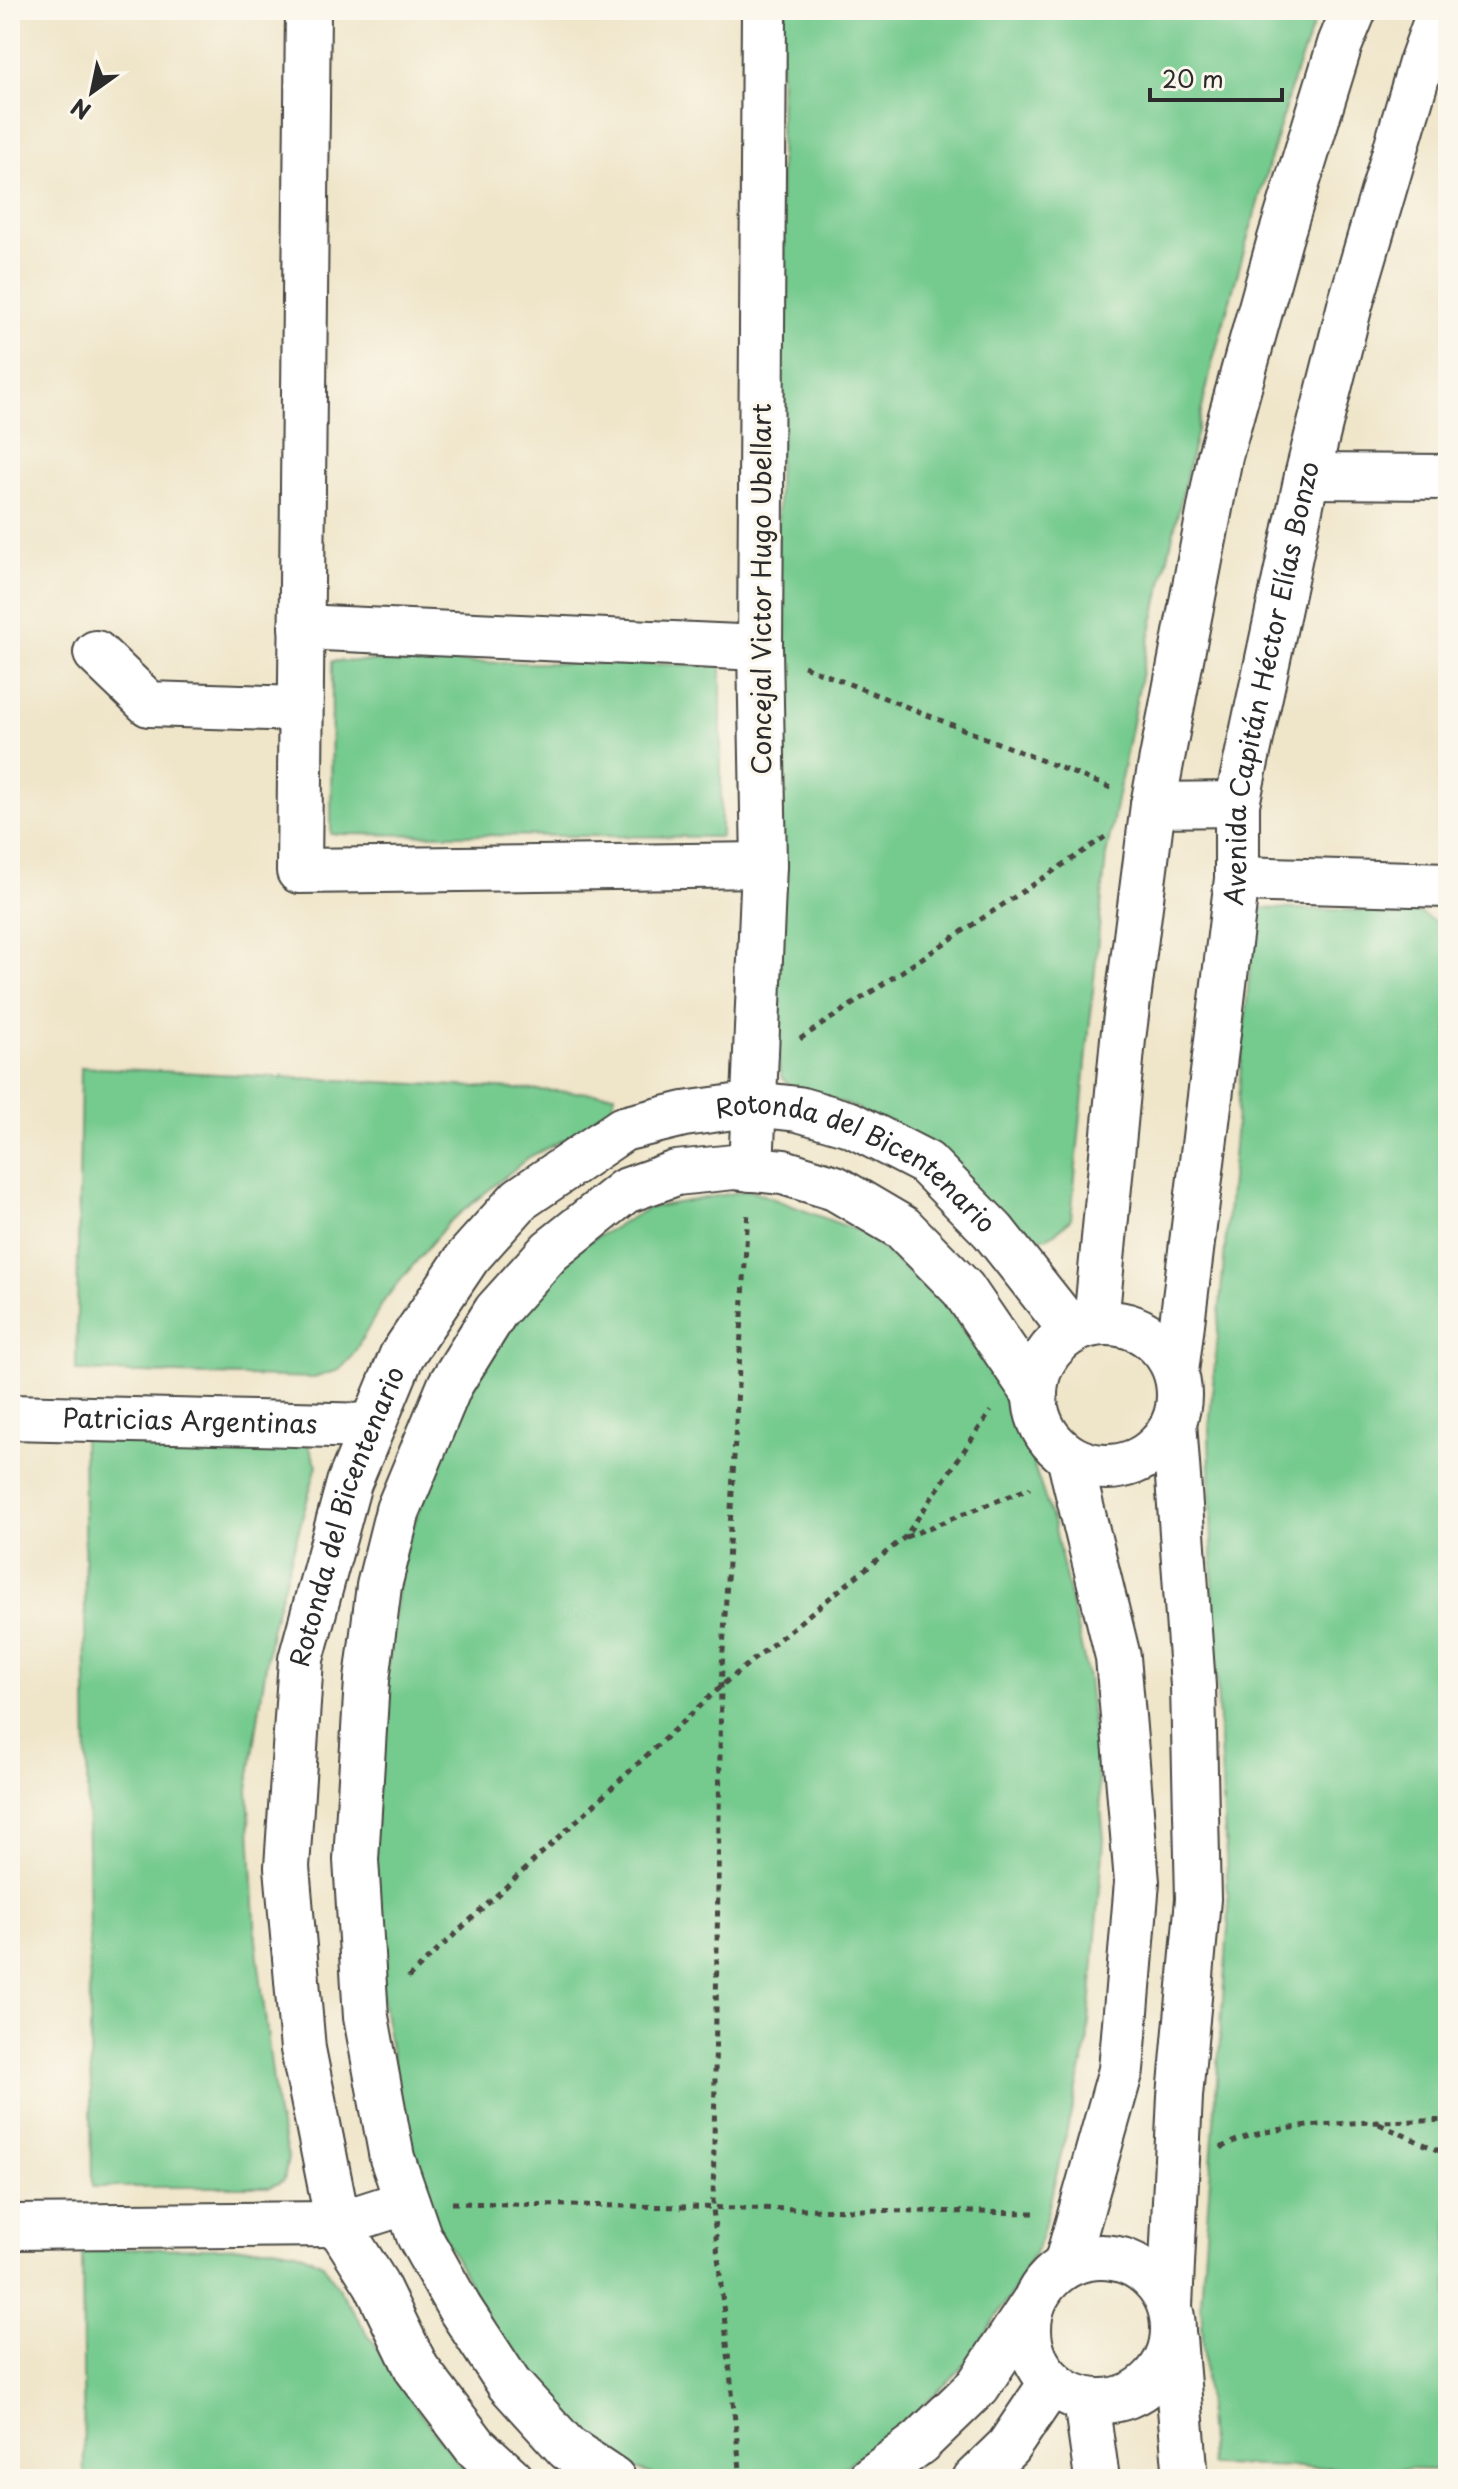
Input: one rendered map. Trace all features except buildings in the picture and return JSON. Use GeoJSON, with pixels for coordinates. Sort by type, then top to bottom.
{"type":"FeatureCollection","features":[{"type":"Feature","properties":{"kind":"street"},"geometry":{"type":"LineString","coordinates":[[308,10],[299,871],[764,865]]}},
{"type":"Feature","properties":{"kind":"street","name":"Concejal Victor Hugo Ubellart"},"geometry":{"type":"LineString","coordinates":[[751,1169],[764,865],[760,648],[764,10]]}},
{"type":"Feature","properties":{"kind":"street"},"geometry":{"type":"LineString","coordinates":[[1084,1327],[1153,805],[1220,456],[1280,239],[1340,44],[1354,10]]}},
{"type":"Feature","properties":{"kind":"street","name":"Avenida Capitán Héctor Elías Bonzo"},"geometry":{"type":"LineString","coordinates":[[1176,1372],[1237,879],[1237,804],[1307,476],[1350,305],[1434,63],[1440,10]]}},
{"type":"Feature","properties":{"kind":"street"},"geometry":{"type":"LineString","coordinates":[[1307,476],[1448,477]]}},
{"type":"Feature","properties":{"kind":"street"},"geometry":{"type":"LineString","coordinates":[[301,627],[760,648]]}},
{"type":"Feature","properties":{"kind":"street"},"geometry":{"type":"LineString","coordinates":[[96,653],[149,704],[300,709]]}},
{"type":"Feature","properties":{"kind":"street"},"geometry":{"type":"LineString","coordinates":[[1153,805],[1237,804]]}},
{"type":"Feature","properties":{"kind":"street"},"geometry":{"type":"LineString","coordinates":[[1237,879],[1448,885]]}},
{"type":"Feature","properties":{"kind":"street","name":"Rotonda del Bicentenario"},"geometry":{"type":"LineString","coordinates":[[511,2479],[476,2447],[417,2369],[376,2284],[338,2224],[303,2049],[287,1867],[301,1659],[349,1483],[402,1355],[468,1257],[520,1199],[623,1129],[684,1114],[756,1086],[798,1109],[850,1124],[926,1163],[1084,1327]]}},
{"type":"Feature","properties":{"kind":"street","name":"Rotonda del Bicentenario"},"geometry":{"type":"LineString","coordinates":[[613,2479],[567,2448],[509,2384],[460,2309],[426,2248],[392,2158],[366,2017],[356,1860],[367,1680],[379,1586],[398,1510],[450,1385],[496,1311],[550,1251],[625,1191],[676,1173],[734,1167],[783,1172],[835,1188],[903,1228],[963,1289],[1026,1382]]}},
{"type":"Feature","properties":{"kind":"street"},"geometry":{"type":"LineString","coordinates":[[1033,2303],[1028,2327],[1032,2352],[1044,2374],[1069,2391],[1112,2401],[1136,2393],[1155,2377],[1169,2356],[1180,2096],[1198,1899],[1193,1686],[1174,1422],[1180,1397],[1176,1372],[1163,1350],[1144,1333],[1121,1324],[1084,1327],[1052,1347],[1026,1382],[1038,1418],[1050,1440],[1071,1464],[1118,1657],[1137,1882],[1121,2070],[1066,2265]]}},
{"type":"Feature","properties":{"kind":"street","name":"Patricias Argentinas"},"geometry":{"type":"LineString","coordinates":[[10,1417],[371,1426]]}},
{"type":"Feature","properties":{"kind":"street"},"geometry":{"type":"LineString","coordinates":[[1071,1464],[1118,1467],[1142,1459],[1161,1443],[1174,1422]]}},
{"type":"Feature","properties":{"kind":"street"},"geometry":{"type":"LineString","coordinates":[[10,2227],[338,2224],[407,2202]]}},
{"type":"Feature","properties":{"kind":"street"},"geometry":{"type":"LineString","coordinates":[[870,2479],[920,2442],[978,2386],[1046,2281],[1066,2265],[1090,2257],[1115,2258],[1138,2267],[1158,2284],[1172,2318],[1186,2479]]}},
{"type":"Feature","properties":{"kind":"street"},"geometry":{"type":"LineString","coordinates":[[975,2479],[1069,2391]]}},
{"type":"Feature","properties":{"kind":"street"},"geometry":{"type":"LineString","coordinates":[[1069,2391],[1097,2479]]}},
{"type":"Feature","properties":{"kind":"path"},"geometry":{"type":"LineString","coordinates":[[760,648],[1153,805]]}},
{"type":"Feature","properties":{"kind":"path"},"geometry":{"type":"LineString","coordinates":[[756,1086],[1153,805]]}},
{"type":"Feature","properties":{"kind":"path"},"geometry":{"type":"LineString","coordinates":[[741,2479],[713,2208],[721,1686],[751,1169]]}},
{"type":"Feature","properties":{"kind":"path"},"geometry":{"type":"LineString","coordinates":[[366,2017],[721,1686],[905,1537],[1026,1382]]}},
{"type":"Feature","properties":{"kind":"path"},"geometry":{"type":"LineString","coordinates":[[905,1537],[1071,1464]]}},
{"type":"Feature","properties":{"kind":"path"},"geometry":{"type":"LineString","coordinates":[[1176,2177],[1227,2143],[1248,2135],[1296,2128],[1448,2120]]}},
{"type":"Feature","properties":{"kind":"path"},"geometry":{"type":"LineString","coordinates":[[1378,2124],[1448,2155]]}},
{"type":"Feature","properties":{"kind":"path"},"geometry":{"type":"LineString","coordinates":[[407,2202],[1080,2214]]}},
{"type":"Feature","properties":{"kind":"green space"},"geometry":{"type":"Polygon","coordinates":[[[781,10],[1319,10],[1293,80],[1214,356],[1143,666],[1106,856],[1071,1218],[1048,1237],[1035,1238],[1020,1232],[857,1108],[791,1086],[782,1078],[779,1068],[776,860],[781,10]]]}},
{"type":"Feature","properties":{"kind":"green space"},"geometry":{"type":"Polygon","coordinates":[[[332,661],[721,665],[721,837],[331,834],[332,661]]]}},
{"type":"Feature","properties":{"kind":"green space"},"geometry":{"type":"Polygon","coordinates":[[[1255,908],[1418,912],[1448,934],[1448,2470],[1210,2465],[1201,2303],[1229,1914],[1214,1628],[1209,1429],[1255,908]]]}},
{"type":"Feature","properties":{"kind":"green space"},"geometry":{"type":"Polygon","coordinates":[[[81,1067],[615,1094],[611,1116],[529,1157],[448,1223],[385,1299],[351,1358],[339,1370],[313,1378],[76,1371],[81,1067]]]}},
{"type":"Feature","properties":{"kind":"green space"},"geometry":{"type":"Polygon","coordinates":[[[750,1190],[864,1233],[944,1303],[1011,1398],[1054,1525],[1088,1678],[1104,1839],[1087,2046],[1041,2239],[1016,2287],[960,2370],[906,2422],[831,2477],[667,2479],[611,2461],[546,2400],[497,2336],[429,2209],[400,2100],[383,2005],[373,1865],[377,1748],[401,1560],[448,1428],[508,1326],[581,1246],[649,1208],[750,1190]]]}},
{"type":"Feature","properties":{"kind":"green space"},"geometry":{"type":"Polygon","coordinates":[[[83,1437],[307,1442],[317,1465],[271,1630],[248,1789],[256,1940],[277,2115],[288,2156],[284,2180],[270,2187],[92,2187],[83,1437]]]}},
{"type":"Feature","properties":{"kind":"green space"},"geometry":{"type":"Polygon","coordinates":[[[273,2247],[297,2251],[323,2264],[409,2398],[471,2479],[84,2479],[82,2250],[273,2247]]]}}]}
